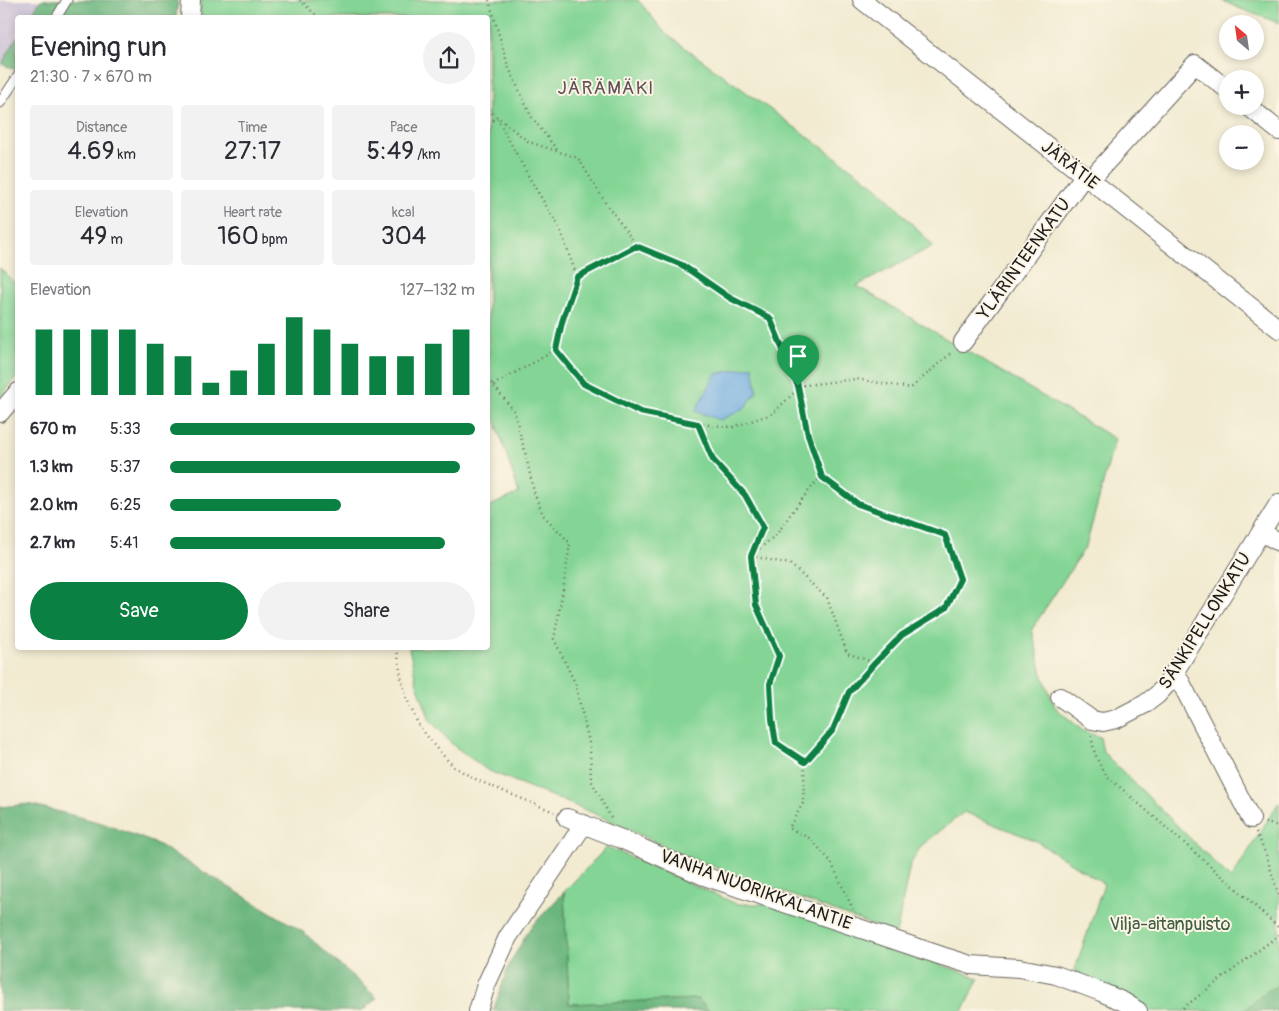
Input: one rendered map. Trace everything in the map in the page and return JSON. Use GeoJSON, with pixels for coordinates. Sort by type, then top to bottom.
{"type":"FeatureCollection","features":[{"type":"Feature","properties":{"kind":"street"},"geometry":{"type":"LineString","coordinates":[[190,15],[191,0]]}},
{"type":"Feature","properties":{"kind":"street","name":"JÄRÄTIE"},"geometry":{"type":"LineString","coordinates":[[862,0],[1279,329]]}},
{"type":"Feature","properties":{"kind":"street","name":"YLÄRINTEENKATU"},"geometry":{"type":"LineString","coordinates":[[963,342],[1087,178],[1195,64],[1219,83]]}},
{"type":"Feature","properties":{"kind":"street"},"geometry":{"type":"LineString","coordinates":[[1260,115],[1279,130]]}},
{"type":"Feature","properties":{"kind":"street"},"geometry":{"type":"LineString","coordinates":[[0,413],[15,396]]}},
{"type":"Feature","properties":{"kind":"street","name":"SÄNKIPELLONKATU"},"geometry":{"type":"LineString","coordinates":[[1092,720],[1103,722],[1116,719],[1145,704],[1167,684],[1274,541],[1279,503]]}},
{"type":"Feature","properties":{"kind":"street"},"geometry":{"type":"LineString","coordinates":[[1175,671],[1251,819]]}},
{"type":"Feature","properties":{"kind":"street"},"geometry":{"type":"LineString","coordinates":[[1060,697],[1092,720]]}},
{"type":"Feature","properties":{"kind":"street","name":"VANHA NUORIKKALANTIE"},"geometry":{"type":"LineString","coordinates":[[567,818],[621,839],[704,876],[971,965],[1019,968],[1056,976],[1124,1002],[1138,1011]]}},
{"type":"Feature","properties":{"kind":"street"},"geometry":{"type":"LineString","coordinates":[[478,1011],[486,985],[508,937],[584,824]]}},
{"type":"Feature","properties":{"kind":"lane"},"geometry":{"type":"LineString","coordinates":[[58,15],[67,0]]}},
{"type":"Feature","properties":{"kind":"lane"},"geometry":{"type":"LineString","coordinates":[[0,103],[15,80]]}},
{"type":"Feature","properties":{"kind":"path"},"geometry":{"type":"LineString","coordinates":[[300,0],[316,15]]}},
{"type":"Feature","properties":{"kind":"path"},"geometry":{"type":"LineString","coordinates":[[489,0],[508,66],[531,116],[558,151]]}},
{"type":"Feature","properties":{"kind":"path"},"geometry":{"type":"LineString","coordinates":[[490,112],[530,142],[578,158],[605,202],[636,246],[682,265],[730,298],[770,318],[799,387],[808,435],[822,477],[858,504],[945,535],[960,579],[946,608],[902,635],[849,692],[833,730],[805,762],[803,803],[789,828],[811,839],[831,862],[862,929]]}},
{"type":"Feature","properties":{"kind":"path"},"geometry":{"type":"LineString","coordinates":[[490,121],[497,118]]}},
{"type":"Feature","properties":{"kind":"path"},"geometry":{"type":"LineString","coordinates":[[493,385],[556,350],[562,322],[577,277],[560,229],[497,118]]}},
{"type":"Feature","properties":{"kind":"path"},"geometry":{"type":"LineString","coordinates":[[577,277],[636,246]]}},
{"type":"Feature","properties":{"kind":"path"},"geometry":{"type":"LineString","coordinates":[[556,350],[584,384],[640,412],[698,424],[733,427],[772,414],[799,387],[856,379],[911,388],[963,342]]}},
{"type":"Feature","properties":{"kind":"path"},"geometry":{"type":"LineString","coordinates":[[490,381],[514,412],[534,492],[544,515],[570,543],[554,639],[576,683],[590,746],[592,780],[621,839]]}},
{"type":"Feature","properties":{"kind":"path"},"geometry":{"type":"LineString","coordinates":[[698,424],[713,460],[745,495],[763,527],[751,556],[756,605],[779,656],[770,684],[772,719],[776,743],[805,762]]}},
{"type":"Feature","properties":{"kind":"path"},"geometry":{"type":"LineString","coordinates":[[751,556],[777,534],[804,496],[822,477]]}},
{"type":"Feature","properties":{"kind":"path"},"geometry":{"type":"LineString","coordinates":[[751,556],[790,564],[827,598],[847,653],[875,663]]}},
{"type":"Feature","properties":{"kind":"path"},"geometry":{"type":"LineString","coordinates":[[397,650],[400,677],[406,699],[418,724],[436,748],[454,767],[478,781],[567,818]]}},
{"type":"Feature","properties":{"kind":"path"},"geometry":{"type":"LineString","coordinates":[[1092,720],[1092,746],[1100,766],[1107,776],[1279,928]]}},
{"type":"Feature","properties":{"kind":"path"},"geometry":{"type":"LineString","coordinates":[[1251,819],[1279,896]]}},
{"type":"Feature","properties":{"kind":"path"},"geometry":{"type":"LineString","coordinates":[[1182,1010],[1279,935]]}},
{"type":"Feature","properties":{"kind":"shaded area"},"geometry":{"type":"Polygon","coordinates":[[[0,0],[41,0],[30,15],[15,15],[15,41],[0,68],[0,0]]]}},
{"type":"Feature","properties":{"kind":"green space"},"geometry":{"type":"Polygon","coordinates":[[[41,0],[178,0],[176,15],[31,15],[41,0]]]}},
{"type":"Feature","properties":{"kind":"green space","name":"Vilja-aitanpuisto"},"geometry":{"type":"Polygon","coordinates":[[[201,0],[638,0],[666,34],[877,187],[933,246],[857,286],[1115,439],[1086,546],[1032,629],[1042,674],[1055,707],[1083,731],[1100,737],[1103,752],[1231,879],[1279,802],[1279,1011],[1147,1011],[1073,975],[1104,884],[1036,841],[964,812],[921,846],[910,865],[896,934],[688,857],[593,813],[487,770],[453,745],[430,720],[417,684],[409,650],[490,650],[490,506],[519,493],[490,405],[490,15],[200,15],[201,0]]]}},
{"type":"Feature","properties":{"kind":"green space"},"geometry":{"type":"Polygon","coordinates":[[[1221,0],[1279,0],[1279,23],[1264,18],[1264,15],[1257,15],[1221,0]]]}},
{"type":"Feature","properties":{"kind":"green space"},"geometry":{"type":"Polygon","coordinates":[[[15,41],[15,70],[2,64],[15,41]]]}},
{"type":"Feature","properties":{"kind":"green space"},"geometry":{"type":"Polygon","coordinates":[[[0,268],[15,284],[15,379],[0,398],[0,268]]]}},
{"type":"Feature","properties":{"kind":"green space"},"geometry":{"type":"Polygon","coordinates":[[[29,804],[102,823],[157,844],[302,931],[377,998],[362,1011],[0,1011],[0,807],[29,804]]]}},
{"type":"Feature","properties":{"kind":"green space"},"geometry":{"type":"Polygon","coordinates":[[[607,847],[737,904],[793,904],[875,942],[979,978],[963,1011],[935,1011],[928,1009],[927,1011],[709,1011],[698,999],[569,1004],[564,892],[607,847]]]}},
{"type":"Feature","properties":{"kind":"green space"},"geometry":{"type":"Polygon","coordinates":[[[564,892],[569,1004],[698,999],[709,1011],[493,1011],[509,965],[530,928],[564,892]]]}},
{"type":"Feature","properties":{"kind":"green space"},"geometry":{"type":"Polygon","coordinates":[[[1279,984],[1279,1011],[1244,1011],[1263,994],[1279,984]]]}},
{"type":"Feature","properties":{"kind":"water"},"geometry":{"type":"Polygon","coordinates":[[[753,366],[757,391],[744,409],[720,420],[695,411],[716,374],[753,366]]]}},
{"type":"Feature","properties":{"kind":"district","name":"JÄRÄMÄKI"},"geometry":{"type":"Point","coordinates":[606,88]}},
{"type":"Feature","properties":{"kind":"route"},"geometry":{"type":"LineString","coordinates":[[636,246],[682,265],[730,298],[770,318],[798,386],[808,435],[822,477],[858,504],[945,535],[960,579],[946,608],[902,635],[849,692],[833,730],[805,762],[776,743],[772,719],[770,684],[779,656],[756,605],[751,556],[763,527],[745,495],[713,460],[698,424],[640,412],[584,384],[556,350],[562,322],[577,277],[636,246]]}}]}
